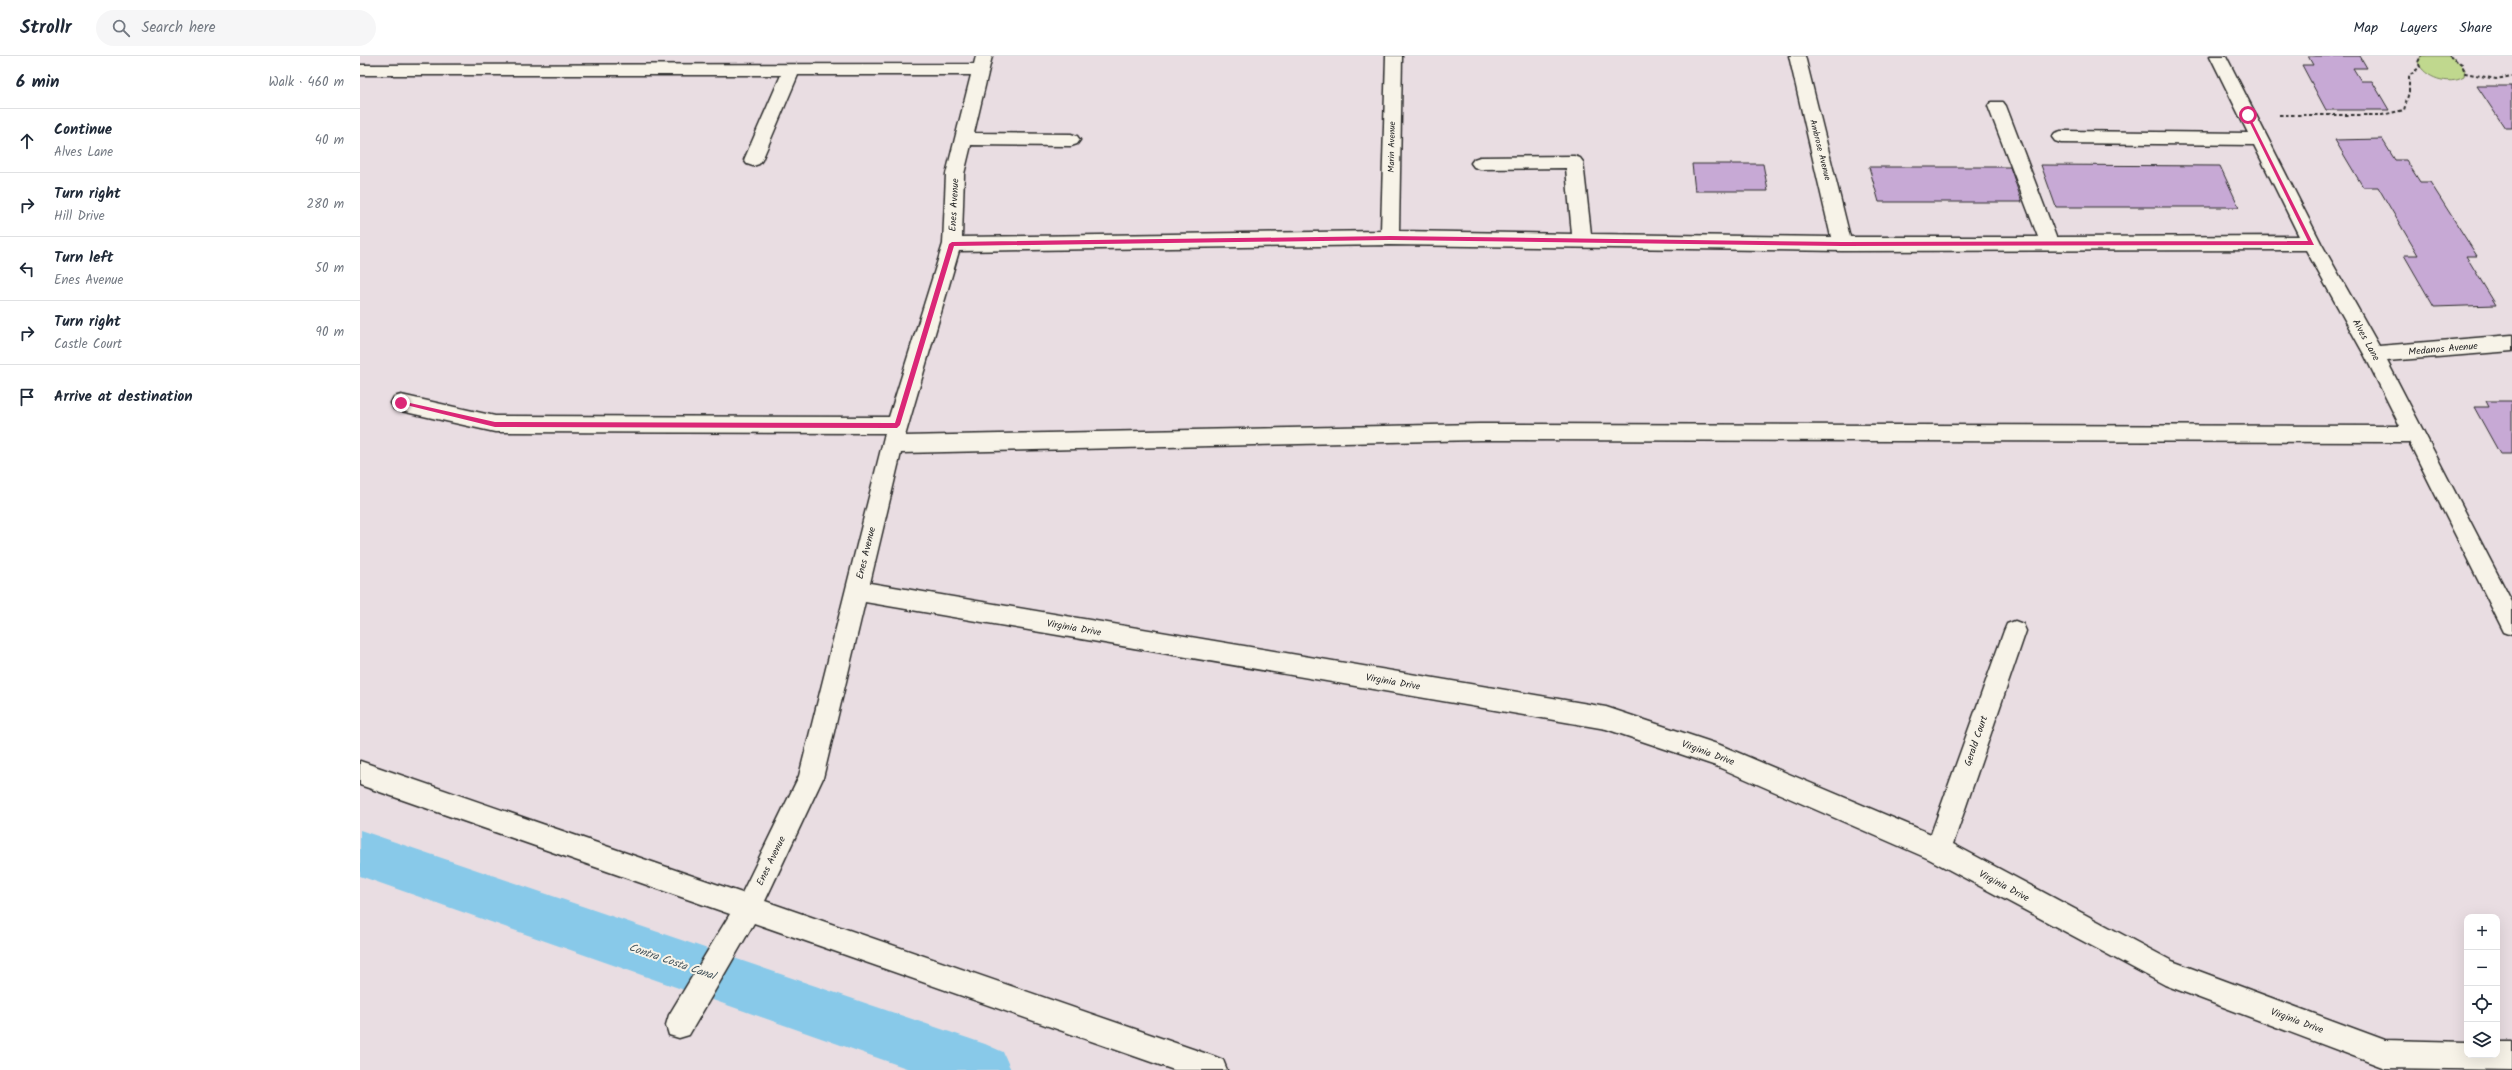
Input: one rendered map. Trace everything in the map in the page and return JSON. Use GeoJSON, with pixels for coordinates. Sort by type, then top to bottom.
{"type":"FeatureCollection","features":[{"type":"Feature","properties":{"kind":"street","name":"Marin Avenue"},"geometry":{"type":"LineString","coordinates":[[1390,238],[1394,56]]}},
{"type":"Feature","properties":{"kind":"street","name":"Ambrose Avenue"},"geometry":{"type":"LineString","coordinates":[[1797,56],[1842,244]]}},
{"type":"Feature","properties":{"kind":"street","name":"Alves Lane"},"geometry":{"type":"LineString","coordinates":[[2218,56],[2312,243],[2374,354],[2512,625]]}},
{"type":"Feature","properties":{"kind":"street"},"geometry":{"type":"LineString","coordinates":[[360,70],[410,63],[792,69],[982,62]]}},
{"type":"Feature","properties":{"kind":"street","name":"Enes Avenue"},"geometry":{"type":"LineString","coordinates":[[679,1025],[748,909],[812,778],[856,591],[895,435],[952,244],[955,174],[982,62]]}},
{"type":"Feature","properties":{"kind":"street"},"geometry":{"type":"LineString","coordinates":[[753,160],[792,69]]}},
{"type":"Feature","properties":{"kind":"street"},"geometry":{"type":"LineString","coordinates":[[1997,106],[2050,244]]}},
{"type":"Feature","properties":{"kind":"street"},"geometry":{"type":"LineString","coordinates":[[2061,137],[2260,139]]}},
{"type":"Feature","properties":{"kind":"street"},"geometry":{"type":"LineString","coordinates":[[963,139],[1071,140]]}},
{"type":"Feature","properties":{"kind":"street"},"geometry":{"type":"LineString","coordinates":[[1480,163],[1574,162],[1582,240]]}},
{"type":"Feature","properties":{"kind":"street"},"geometry":{"type":"LineString","coordinates":[[952,244],[1390,238],[1842,244],[2312,243]]}},
{"type":"Feature","properties":{"kind":"street","name":"Medanos Avenue"},"geometry":{"type":"LineString","coordinates":[[2374,354],[2512,343]]}},
{"type":"Feature","properties":{"kind":"street"},"geometry":{"type":"LineString","coordinates":[[401,403],[495,424],[895,435],[1479,432],[2415,434]]}},
{"type":"Feature","properties":{"kind":"street","name":"Virginia Drive"},"geometry":{"type":"LineString","coordinates":[[856,591],[1606,718],[1720,756],[1938,850],[2165,972],[2385,1054],[2512,1056]]}},
{"type":"Feature","properties":{"kind":"street","name":"Gerald Court"},"geometry":{"type":"LineString","coordinates":[[1938,850],[2015,631]]}},
{"type":"Feature","properties":{"kind":"street"},"geometry":{"type":"LineString","coordinates":[[360,773],[1213,1070]]}},
{"type":"Feature","properties":{"kind":"path"},"geometry":{"type":"LineString","coordinates":[[2248,115],[2382,115],[2404,110],[2409,92],[2409,76],[2420,67],[2418,62],[2421,56]]}},
{"type":"Feature","properties":{"kind":"path"},"geometry":{"type":"LineString","coordinates":[[2449,56],[2462,64],[2465,73],[2496,79],[2512,76]]}},
{"type":"Feature","properties":{"kind":"green space"},"geometry":{"type":"Polygon","coordinates":[[[2421,56],[2449,56],[2456,60],[2465,69],[2464,77],[2451,81],[2438,79],[2431,76],[2421,68],[2418,62],[2421,56]]]}},
{"type":"Feature","properties":{"kind":"building"},"geometry":{"type":"Polygon","coordinates":[[[2308,56],[2360,56],[2367,68],[2353,68],[2361,81],[2372,81],[2389,110],[2326,110],[2302,65],[2313,65],[2308,56]]]}},
{"type":"Feature","properties":{"kind":"building"},"geometry":{"type":"Polygon","coordinates":[[[2477,86],[2512,86],[2512,128],[2505,128],[2477,86]]]}},
{"type":"Feature","properties":{"kind":"building"},"geometry":{"type":"Polygon","coordinates":[[[2382,139],[2395,160],[2406,160],[2420,182],[2430,182],[2477,256],[2466,256],[2496,305],[2434,307],[2404,255],[2418,255],[2378,187],[2363,187],[2335,140],[2382,139]]]}},
{"type":"Feature","properties":{"kind":"building"},"geometry":{"type":"Polygon","coordinates":[[[1692,164],[1763,164],[1768,191],[1695,191],[1692,164]]]}},
{"type":"Feature","properties":{"kind":"building"},"geometry":{"type":"Polygon","coordinates":[[[2041,165],[2220,166],[2239,207],[2056,207],[2041,165]]]}},
{"type":"Feature","properties":{"kind":"building"},"geometry":{"type":"Polygon","coordinates":[[[1869,167],[2010,167],[2022,202],[1879,202],[1869,167]]]}},
{"type":"Feature","properties":{"kind":"building"},"geometry":{"type":"Polygon","coordinates":[[[2486,401],[2512,401],[2512,454],[2500,454],[2474,407],[2489,407],[2486,401]]]}},
{"type":"Feature","properties":{"kind":"waterway","name":"Contra Costa Canal"},"geometry":{"type":"LineString","coordinates":[[360,853],[985,1070]]}},
{"type":"Feature","properties":{"kind":"route"},"geometry":{"type":"LineString","coordinates":[[401,403],[495,424],[897,425],[952,244],[1390,238],[1842,244],[2312,243],[2248,115]]}}]}
